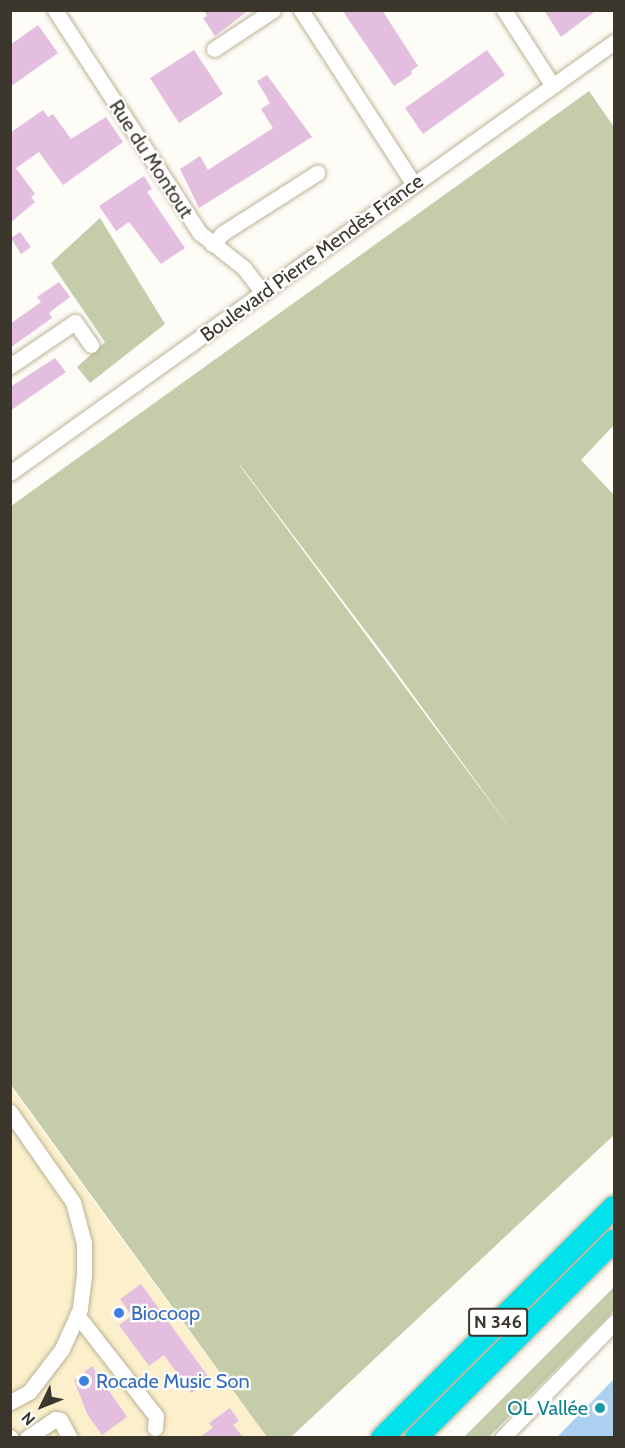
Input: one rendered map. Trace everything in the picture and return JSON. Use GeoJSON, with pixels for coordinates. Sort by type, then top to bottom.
{"type":"FeatureCollection","features":[{"type":"Feature","properties":{"kind":"highway","name":"N 346"},"geometry":{"type":"LineString","coordinates":[[382,1437],[615,1207]]}},
{"type":"Feature","properties":{"kind":"highway","name":"N 346"},"geometry":{"type":"LineString","coordinates":[[416,1437],[615,1241]]}},
{"type":"Feature","properties":{"kind":"street","name":"Rue du Montout"},"geometry":{"type":"LineString","coordinates":[[55,10],[200,233],[244,268],[263,293]]}},
{"type":"Feature","properties":{"kind":"street"},"geometry":{"type":"LineString","coordinates":[[214,49],[273,10]]}},
{"type":"Feature","properties":{"kind":"street"},"geometry":{"type":"LineString","coordinates":[[301,10],[414,185]]}},
{"type":"Feature","properties":{"kind":"street"},"geometry":{"type":"LineString","coordinates":[[504,10],[553,86]]}},
{"type":"Feature","properties":{"kind":"street","name":"Boulevard Pierre Mendès France"},"geometry":{"type":"LineString","coordinates":[[10,473],[615,42]]}},
{"type":"Feature","properties":{"kind":"street"},"geometry":{"type":"LineString","coordinates":[[212,244],[223,233],[317,173]]}},
{"type":"Feature","properties":{"kind":"street"},"geometry":{"type":"LineString","coordinates":[[10,366],[75,322],[91,345]]}},
{"type":"Feature","properties":{"kind":"street"},"geometry":{"type":"LineString","coordinates":[[10,1112],[73,1202],[84,1243],[84,1275],[77,1316],[62,1350],[29,1392],[10,1402]]}},
{"type":"Feature","properties":{"kind":"street"},"geometry":{"type":"LineString","coordinates":[[77,1316],[156,1416],[155,1428]]}},
{"type":"Feature","properties":{"kind":"street"},"geometry":{"type":"LineString","coordinates":[[502,1437],[615,1323]]}},
{"type":"Feature","properties":{"kind":"street"},"geometry":{"type":"LineString","coordinates":[[27,1437],[55,1419],[60,1420],[69,1437]]}},
{"type":"Feature","properties":{"kind":"shaded area"},"geometry":{"type":"Polygon","coordinates":[[[10,1086],[120,1237],[267,1437],[11,1437],[10,1086]]]}},
{"type":"Feature","properties":{"kind":"green space"},"geometry":{"type":"Polygon","coordinates":[[[589,91],[614,127],[614,425],[581,460],[614,495],[614,1135],[291,1437],[267,1437],[11,1085],[11,506],[589,91]],[[240,465],[518,839],[387,659],[240,465]]]}},
{"type":"Feature","properties":{"kind":"green space"},"geometry":{"type":"Polygon","coordinates":[[[100,218],[165,324],[90,383],[77,367],[105,342],[51,263],[100,218]]]}},
{"type":"Feature","properties":{"kind":"green space"},"geometry":{"type":"Polygon","coordinates":[[[614,1287],[614,1311],[489,1437],[464,1437],[614,1287]]]}},
{"type":"Feature","properties":{"kind":"water","name":"OL Vallée"},"geometry":{"type":"Polygon","coordinates":[[[614,1379],[614,1437],[557,1437],[614,1379]]]}},
{"type":"Feature","properties":{"kind":"building"},"geometry":{"type":"Polygon","coordinates":[[[204,10],[249,10],[215,36],[203,18],[207,16],[204,10]]]}},
{"type":"Feature","properties":{"kind":"building"},"geometry":{"type":"Polygon","coordinates":[[[342,10],[382,10],[418,66],[411,71],[412,74],[394,86],[342,10]]]}},
{"type":"Feature","properties":{"kind":"building"},"geometry":{"type":"Polygon","coordinates":[[[544,10],[597,10],[561,37],[544,10]]]}},
{"type":"Feature","properties":{"kind":"building"},"geometry":{"type":"Polygon","coordinates":[[[38,25],[58,53],[10,87],[10,45],[38,25]]]}},
{"type":"Feature","properties":{"kind":"building"},"geometry":{"type":"Polygon","coordinates":[[[194,50],[223,94],[179,123],[150,78],[194,50]]]}},
{"type":"Feature","properties":{"kind":"building"},"geometry":{"type":"Polygon","coordinates":[[[487,50],[505,75],[423,134],[405,108],[487,50]]]}},
{"type":"Feature","properties":{"kind":"building"},"geometry":{"type":"Polygon","coordinates":[[[267,75],[312,137],[199,208],[180,169],[200,156],[208,170],[273,128],[261,109],[270,103],[257,81],[267,75]]]}},
{"type":"Feature","properties":{"kind":"building"},"geometry":{"type":"Polygon","coordinates":[[[43,110],[48,117],[53,114],[71,139],[106,117],[123,142],[63,185],[39,152],[16,168],[35,194],[31,197],[35,202],[10,223],[10,133],[43,110]]]}},
{"type":"Feature","properties":{"kind":"building"},"geometry":{"type":"Polygon","coordinates":[[[144,176],[152,189],[147,192],[185,248],[161,264],[129,222],[116,231],[99,206],[144,176]]]}},
{"type":"Feature","properties":{"kind":"building"},"geometry":{"type":"Polygon","coordinates":[[[20,232],[31,247],[21,254],[11,238],[20,232]]]}},
{"type":"Feature","properties":{"kind":"building"},"geometry":{"type":"Polygon","coordinates":[[[59,282],[70,297],[49,313],[52,318],[10,348],[10,324],[41,302],[37,297],[59,282]]]}},
{"type":"Feature","properties":{"kind":"building"},"geometry":{"type":"Polygon","coordinates":[[[55,358],[66,372],[10,411],[10,387],[55,358]]]}},
{"type":"Feature","properties":{"kind":"building"},"geometry":{"type":"Polygon","coordinates":[[[141,1284],[210,1379],[191,1393],[164,1355],[149,1366],[119,1325],[132,1316],[120,1299],[141,1284]]]}},
{"type":"Feature","properties":{"kind":"building"},"geometry":{"type":"Polygon","coordinates":[[[92,1366],[127,1417],[102,1435],[87,1414],[74,1380],[92,1366]]]}},
{"type":"Feature","properties":{"kind":"building"},"geometry":{"type":"Polygon","coordinates":[[[230,1408],[239,1421],[233,1425],[243,1437],[200,1437],[213,1428],[209,1423],[230,1408]]]}},
{"type":"Feature","properties":{"kind":"place","name":"Biocoop"},"geometry":{"type":"Point","coordinates":[119,1313]}},
{"type":"Feature","properties":{"kind":"place","name":"Rocade Music Son"},"geometry":{"type":"Point","coordinates":[84,1381]}},
{"type":"Feature","properties":{"kind":"place","name":"OL Vallée"},"geometry":{"type":"Point","coordinates":[600,1408]}}]}
